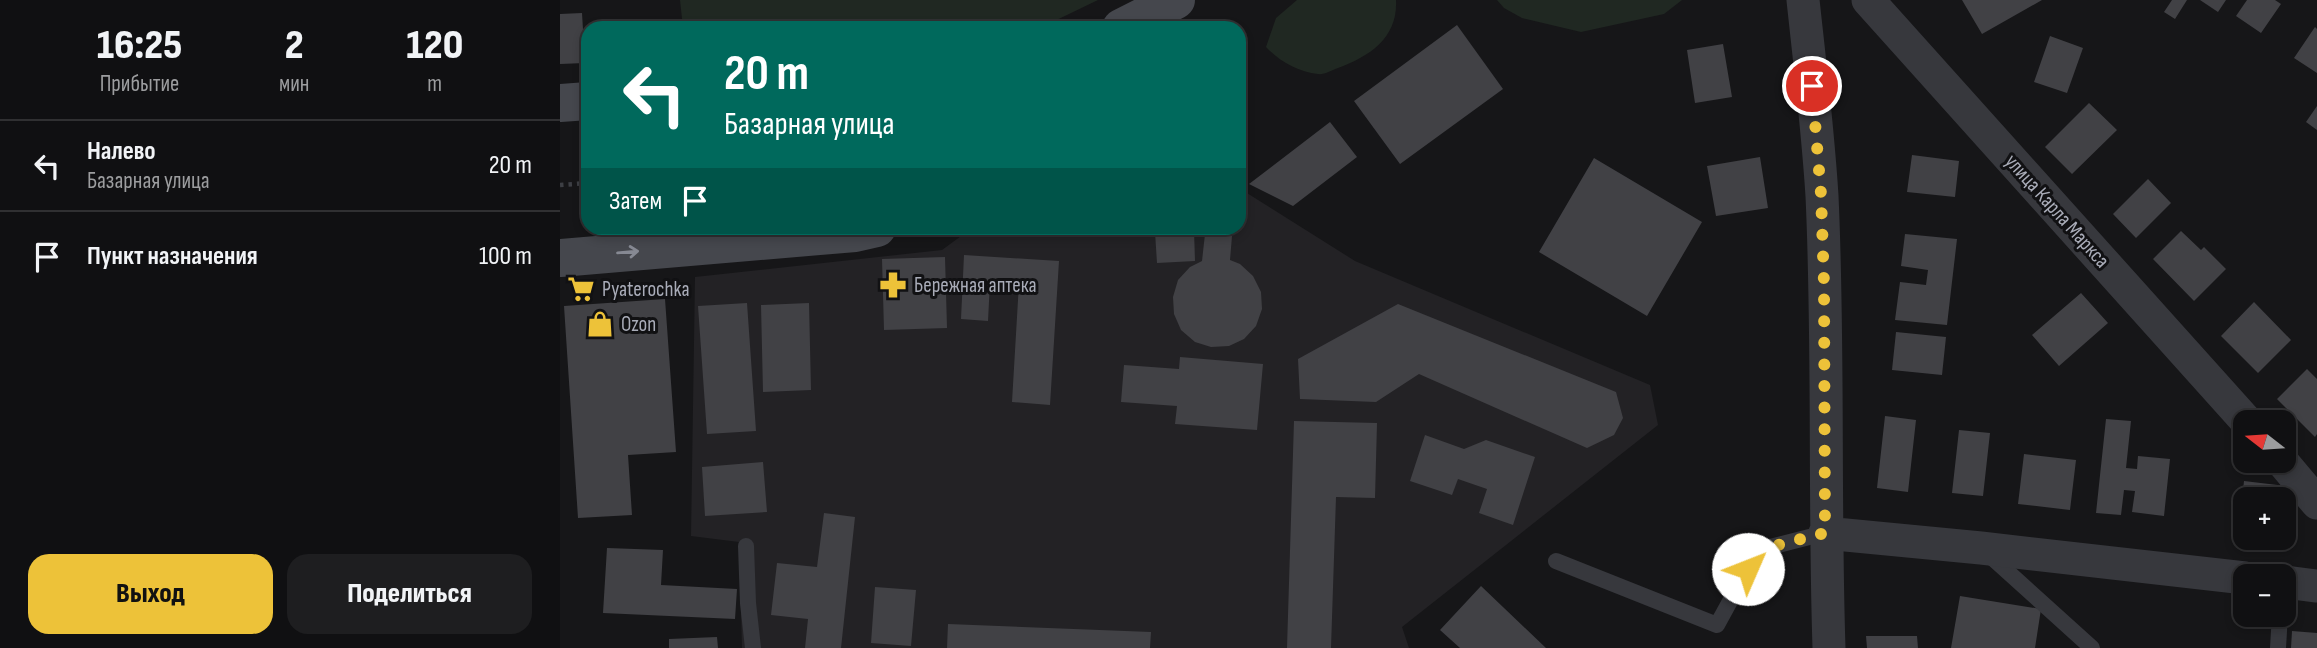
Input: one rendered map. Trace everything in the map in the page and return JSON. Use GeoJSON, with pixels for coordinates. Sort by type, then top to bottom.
{"type":"FeatureCollection","features":[{"type":"Feature","properties":{"kind":"main road"},"geometry":{"type":"LineString","coordinates":[[1135,21],[1176,0]]}},
{"type":"Feature","properties":{"kind":"main road"},"geometry":{"type":"LineString","coordinates":[[1178,21],[1199,0]]}},
{"type":"Feature","properties":{"kind":"main road"},"geometry":{"type":"LineString","coordinates":[[560,103],[581,102]]}},
{"type":"Feature","properties":{"kind":"main road"},"geometry":{"type":"LineString","coordinates":[[560,258],[831,235]]}},
{"type":"Feature","properties":{"kind":"street"},"geometry":{"type":"LineString","coordinates":[[1803,0],[1821,194],[1829,648]]}},
{"type":"Feature","properties":{"kind":"street","name":"улица Карла Маркса"},"geometry":{"type":"LineString","coordinates":[[1868,0],[2236,410]]}},
{"type":"Feature","properties":{"kind":"street"},"geometry":{"type":"LineString","coordinates":[[2292,473],[2317,503]]}},
{"type":"Feature","properties":{"kind":"street"},"geometry":{"type":"LineString","coordinates":[[1825,533],[2233,577]]}},
{"type":"Feature","properties":{"kind":"street"},"geometry":{"type":"LineString","coordinates":[[2296,583],[2317,586]]}},
{"type":"Feature","properties":{"kind":"lane"},"geometry":{"type":"LineString","coordinates":[[1556,561],[1717,625],[1758,550],[1825,533]]}},
{"type":"Feature","properties":{"kind":"lane"},"geometry":{"type":"LineString","coordinates":[[746,546],[753,648]]}},
{"type":"Feature","properties":{"kind":"lane"},"geometry":{"type":"LineString","coordinates":[[1981,548],[2092,648]]}},
{"type":"Feature","properties":{"kind":"lane"},"geometry":{"type":"LineString","coordinates":[[2278,648],[2279,627]]}},
{"type":"Feature","properties":{"kind":"path"},"geometry":{"type":"LineString","coordinates":[[560,185],[581,184]]}},
{"type":"Feature","properties":{"kind":"shaded area"},"geometry":{"type":"Polygon","coordinates":[[[680,0],[1098,0],[1054,21],[682,21],[680,0]]]}},
{"type":"Feature","properties":{"kind":"shaded area"},"geometry":{"type":"Polygon","coordinates":[[[1297,0],[1396,0],[1392,25],[1380,43],[1361,58],[1318,74],[1289,65],[1266,47],[1276,18],[1297,0]]]}},
{"type":"Feature","properties":{"kind":"shaded area"},"geometry":{"type":"Polygon","coordinates":[[[1497,0],[1682,0],[1664,14],[1581,32],[1522,18],[1504,8],[1497,0]]]}},
{"type":"Feature","properties":{"kind":"shaded area"},"geometry":{"type":"Polygon","coordinates":[[[1246,192],[1355,261],[1650,385],[1658,425],[1402,627],[1409,648],[742,648],[739,542],[691,536],[695,277],[942,250],[962,235],[1246,235],[1246,192]]]}},
{"type":"Feature","properties":{"kind":"building"},"geometry":{"type":"Polygon","coordinates":[[[1962,0],[2042,0],[1982,34],[1962,0]]]}},
{"type":"Feature","properties":{"kind":"building"},"geometry":{"type":"Polygon","coordinates":[[[2172,0],[2187,0],[2175,19],[2164,12],[2172,0]]]}},
{"type":"Feature","properties":{"kind":"building"},"geometry":{"type":"Polygon","coordinates":[[[2200,0],[2226,0],[2218,12],[2200,0]]]}},
{"type":"Feature","properties":{"kind":"building"},"geometry":{"type":"Polygon","coordinates":[[[2247,0],[2275,0],[2281,4],[2261,33],[2236,16],[2247,0]]]}},
{"type":"Feature","properties":{"kind":"building"},"geometry":{"type":"Polygon","coordinates":[[[582,13],[581,63],[560,64],[560,14],[582,13]]]}},
{"type":"Feature","properties":{"kind":"building"},"geometry":{"type":"Polygon","coordinates":[[[1457,25],[1503,89],[1400,164],[1354,101],[1457,25]]]}},
{"type":"Feature","properties":{"kind":"building"},"geometry":{"type":"Polygon","coordinates":[[[2315,27],[2317,29],[2317,73],[2294,58],[2315,27]]]}},
{"type":"Feature","properties":{"kind":"building"},"geometry":{"type":"Polygon","coordinates":[[[2050,36],[2083,48],[2067,93],[2034,82],[2050,36]]]}},
{"type":"Feature","properties":{"kind":"building"},"geometry":{"type":"Polygon","coordinates":[[[1723,44],[1732,97],[1695,103],[1687,50],[1723,44]]]}},
{"type":"Feature","properties":{"kind":"building"},"geometry":{"type":"Polygon","coordinates":[[[2089,103],[2117,130],[2072,174],[2045,147],[2089,103]]]}},
{"type":"Feature","properties":{"kind":"building"},"geometry":{"type":"Polygon","coordinates":[[[2317,106],[2317,130],[2306,122],[2317,106]]]}},
{"type":"Feature","properties":{"kind":"building"},"geometry":{"type":"Polygon","coordinates":[[[1330,122],[1357,157],[1293,206],[1249,184],[1330,122]]]}},
{"type":"Feature","properties":{"kind":"building"},"geometry":{"type":"Polygon","coordinates":[[[1912,155],[1959,161],[1955,197],[1907,192],[1912,155]]]}},
{"type":"Feature","properties":{"kind":"building"},"geometry":{"type":"Polygon","coordinates":[[[1760,157],[1768,208],[1716,216],[1707,166],[1760,157]]]}},
{"type":"Feature","properties":{"kind":"building"},"geometry":{"type":"Polygon","coordinates":[[[1594,158],[1702,222],[1647,316],[1539,252],[1594,158]]]}},
{"type":"Feature","properties":{"kind":"building"},"geometry":{"type":"Polygon","coordinates":[[[2148,179],[2171,203],[2136,238],[2113,214],[2148,179]]]}},
{"type":"Feature","properties":{"kind":"building"},"geometry":{"type":"Polygon","coordinates":[[[2181,231],[2201,250],[2204,247],[2226,269],[2194,301],[2153,259],[2181,231]]]}},
{"type":"Feature","properties":{"kind":"building"},"geometry":{"type":"Polygon","coordinates":[[[1905,234],[1957,239],[1947,325],[1895,320],[1900,282],[1926,285],[1928,270],[1901,266],[1905,234]]]}},
{"type":"Feature","properties":{"kind":"building"},"geometry":{"type":"Polygon","coordinates":[[[1155,235],[1194,235],[1195,261],[1157,263],[1155,235]]]}},
{"type":"Feature","properties":{"kind":"building"},"geometry":{"type":"Polygon","coordinates":[[[1205,235],[1232,236],[1230,260],[1240,264],[1253,276],[1261,292],[1262,309],[1256,326],[1244,339],[1229,346],[1211,347],[1195,342],[1181,330],[1174,314],[1173,297],[1178,280],[1190,267],[1202,261],[1205,235]]]}},
{"type":"Feature","properties":{"kind":"building"},"geometry":{"type":"Polygon","coordinates":[[[964,255],[1059,261],[1050,405],[1012,402],[1019,283],[990,282],[988,321],[961,319],[964,255]]]}},
{"type":"Feature","properties":{"kind":"building"},"geometry":{"type":"Polygon","coordinates":[[[945,257],[947,328],[884,330],[882,259],[945,257]]]}},
{"type":"Feature","properties":{"kind":"building"},"geometry":{"type":"Polygon","coordinates":[[[2081,293],[2108,323],[2059,366],[2032,335],[2081,293]]]}},
{"type":"Feature","properties":{"kind":"building"},"geometry":{"type":"Polygon","coordinates":[[[665,299],[676,452],[628,455],[632,515],[578,518],[564,306],[665,299]]]}},
{"type":"Feature","properties":{"kind":"building"},"geometry":{"type":"Polygon","coordinates":[[[2254,302],[2291,340],[2258,373],[2221,336],[2254,302]]]}},
{"type":"Feature","properties":{"kind":"building"},"geometry":{"type":"Polygon","coordinates":[[[747,303],[756,431],[707,434],[698,306],[747,303]]]}},
{"type":"Feature","properties":{"kind":"building"},"geometry":{"type":"Polygon","coordinates":[[[809,303],[811,390],[763,392],[761,305],[809,303]]]}},
{"type":"Feature","properties":{"kind":"building"},"geometry":{"type":"Polygon","coordinates":[[[1398,304],[1616,392],[1623,418],[1614,435],[1587,448],[1419,374],[1376,402],[1300,399],[1298,359],[1398,304]]]}},
{"type":"Feature","properties":{"kind":"building"},"geometry":{"type":"Polygon","coordinates":[[[1896,332],[1946,337],[1942,375],[1892,370],[1896,332]]]}},
{"type":"Feature","properties":{"kind":"building"},"geometry":{"type":"Polygon","coordinates":[[[1180,357],[1263,364],[1257,430],[1175,424],[1177,406],[1121,402],[1124,365],[1179,369],[1180,357]]]}},
{"type":"Feature","properties":{"kind":"building"},"geometry":{"type":"Polygon","coordinates":[[[2307,369],[2317,379],[2315,437],[2296,418],[2296,410],[2288,410],[2277,399],[2307,369]]]}},
{"type":"Feature","properties":{"kind":"building"},"geometry":{"type":"Polygon","coordinates":[[[1885,416],[1916,420],[1908,492],[1877,488],[1885,416]]]}},
{"type":"Feature","properties":{"kind":"building"},"geometry":{"type":"Polygon","coordinates":[[[2106,419],[2131,421],[2126,468],[2137,469],[2138,456],[2170,459],[2164,516],[2132,512],[2135,491],[2124,490],[2121,515],[2096,513],[2106,419]]]}},
{"type":"Feature","properties":{"kind":"building"},"geometry":{"type":"Polygon","coordinates":[[[1294,421],[1377,423],[1375,498],[1336,497],[1331,648],[1287,648],[1294,421]]]}},
{"type":"Feature","properties":{"kind":"building"},"geometry":{"type":"Polygon","coordinates":[[[1959,430],[1990,433],[1983,496],[1952,493],[1959,430]]]}},
{"type":"Feature","properties":{"kind":"building"},"geometry":{"type":"Polygon","coordinates":[[[1425,435],[1464,449],[1486,440],[1535,457],[1513,525],[1479,513],[1487,489],[1458,479],[1452,495],[1410,481],[1425,435]]]}},
{"type":"Feature","properties":{"kind":"building"},"geometry":{"type":"Polygon","coordinates":[[[2024,454],[2076,460],[2070,510],[2018,504],[2024,454]]]}},
{"type":"Feature","properties":{"kind":"building"},"geometry":{"type":"Polygon","coordinates":[[[763,462],[767,512],[705,516],[702,467],[763,462]]]}},
{"type":"Feature","properties":{"kind":"building"},"geometry":{"type":"Polygon","coordinates":[[[2244,481],[2295,487],[2243,487],[2244,481]]]}},
{"type":"Feature","properties":{"kind":"building"},"geometry":{"type":"Polygon","coordinates":[[[824,513],[855,517],[841,648],[805,648],[808,619],[771,615],[777,563],[817,567],[824,513]]]}},
{"type":"Feature","properties":{"kind":"building"},"geometry":{"type":"Polygon","coordinates":[[[607,548],[663,550],[661,585],[737,589],[735,619],[603,613],[607,548]]]}},
{"type":"Feature","properties":{"kind":"building"},"geometry":{"type":"Polygon","coordinates":[[[1481,586],[1546,648],[1460,648],[1440,630],[1481,586]]]}},
{"type":"Feature","properties":{"kind":"building"},"geometry":{"type":"Polygon","coordinates":[[[875,587],[916,590],[911,646],[871,643],[875,587]]]}},
{"type":"Feature","properties":{"kind":"building"},"geometry":{"type":"Polygon","coordinates":[[[1960,596],[2041,609],[2035,648],[1951,648],[1960,596]]]}},
{"type":"Feature","properties":{"kind":"building"},"geometry":{"type":"Polygon","coordinates":[[[948,624],[1151,632],[1150,648],[947,648],[948,624]]]}},
{"type":"Feature","properties":{"kind":"building"},"geometry":{"type":"Polygon","coordinates":[[[2292,631],[2317,633],[2317,648],[2291,648],[2292,631]]]}},
{"type":"Feature","properties":{"kind":"building"},"geometry":{"type":"Polygon","coordinates":[[[1866,636],[1917,636],[1918,648],[1867,648],[1866,636]]]}},
{"type":"Feature","properties":{"kind":"building"},"geometry":{"type":"Polygon","coordinates":[[[717,637],[718,648],[669,648],[669,639],[717,637]]]}},
{"type":"Feature","properties":{"kind":"place","name":"Бережная аптека"},"geometry":{"type":"Point","coordinates":[893,285]}},
{"type":"Feature","properties":{"kind":"place","name":"Pyaterochka"},"geometry":{"type":"Point","coordinates":[581,289]}},
{"type":"Feature","properties":{"kind":"place","name":"Ozon"},"geometry":{"type":"Point","coordinates":[600,324]}},
{"type":"Feature","properties":{"kind":"route"},"geometry":{"type":"LineString","coordinates":[[1748,569],[1758,550],[1825,533],[1824,284],[1821,194],[1812,86]]}}]}
